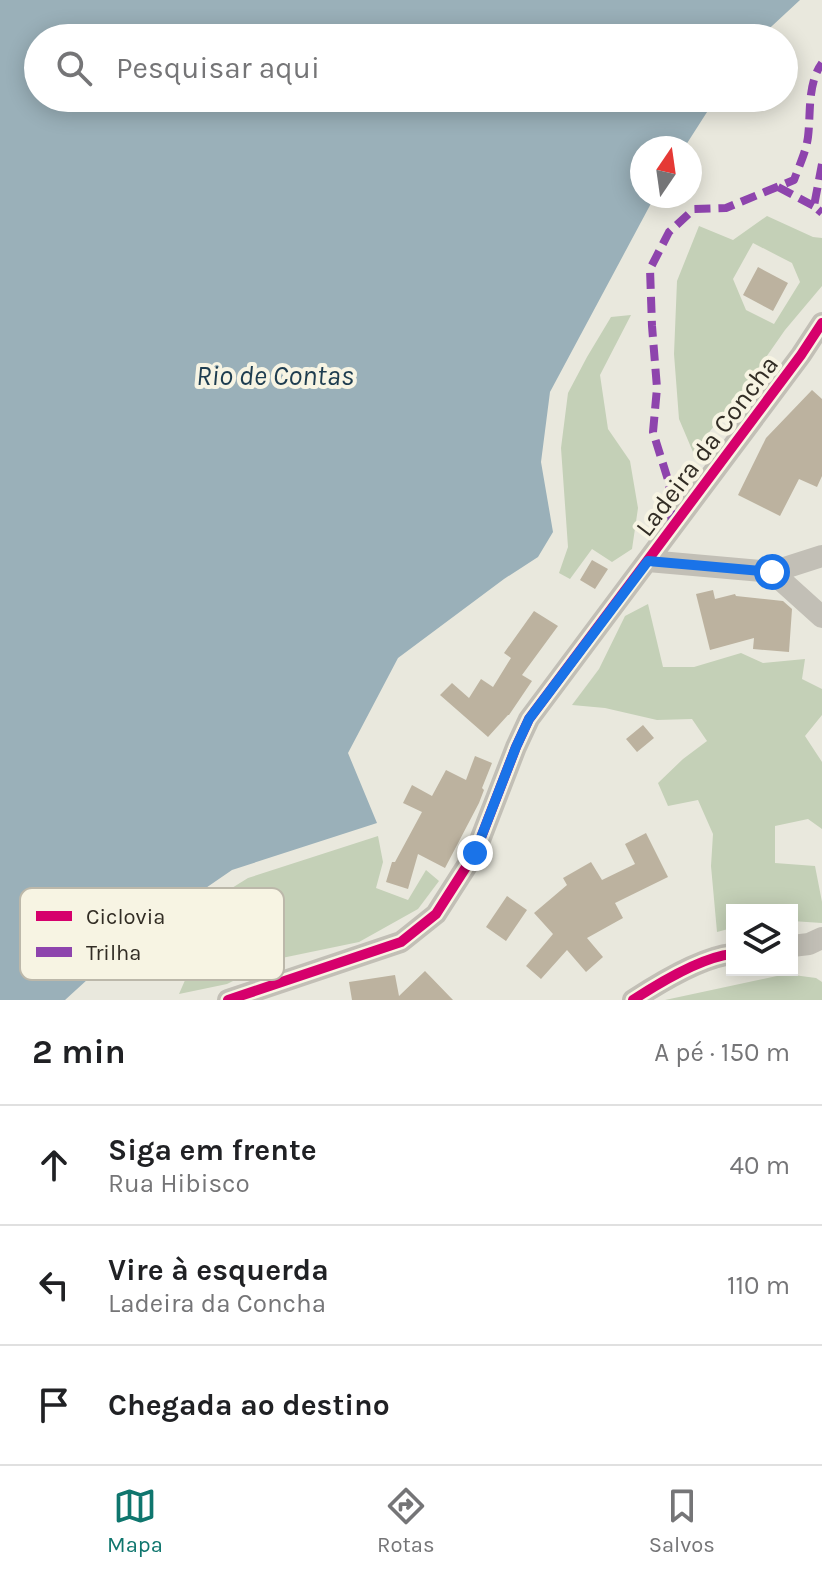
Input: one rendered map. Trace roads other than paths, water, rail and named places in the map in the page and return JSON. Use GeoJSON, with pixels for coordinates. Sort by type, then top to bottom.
{"type":"FeatureCollection","features":[{"type":"Feature","properties":{"kind":"street","name":"Ladeira da Concha"},"geometry":{"type":"LineString","coordinates":[[228,1000],[401,942],[436,914],[475,853],[529,719],[818,334]]}},
{"type":"Feature","properties":{"kind":"street"},"geometry":{"type":"LineString","coordinates":[[648,561],[772,572],[822,556]]}},
{"type":"Feature","properties":{"kind":"street"},"geometry":{"type":"LineString","coordinates":[[772,572],[822,617]]}},
{"type":"Feature","properties":{"kind":"street"},"geometry":{"type":"LineString","coordinates":[[633,1000],[718,955],[726,954]]}},
{"type":"Feature","properties":{"kind":"water","name":"Rio de Contas"},"geometry":{"type":"Polygon","coordinates":[[[0,0],[800,0],[774,24],[24,24],[24,112],[707,112],[692,136],[630,136],[630,208],[649,208],[550,392],[541,462],[553,532],[538,557],[398,658],[348,753],[377,823],[232,870],[206,888],[20,888],[20,980],[87,980],[65,1000],[0,1000],[0,0]]]}}]}
